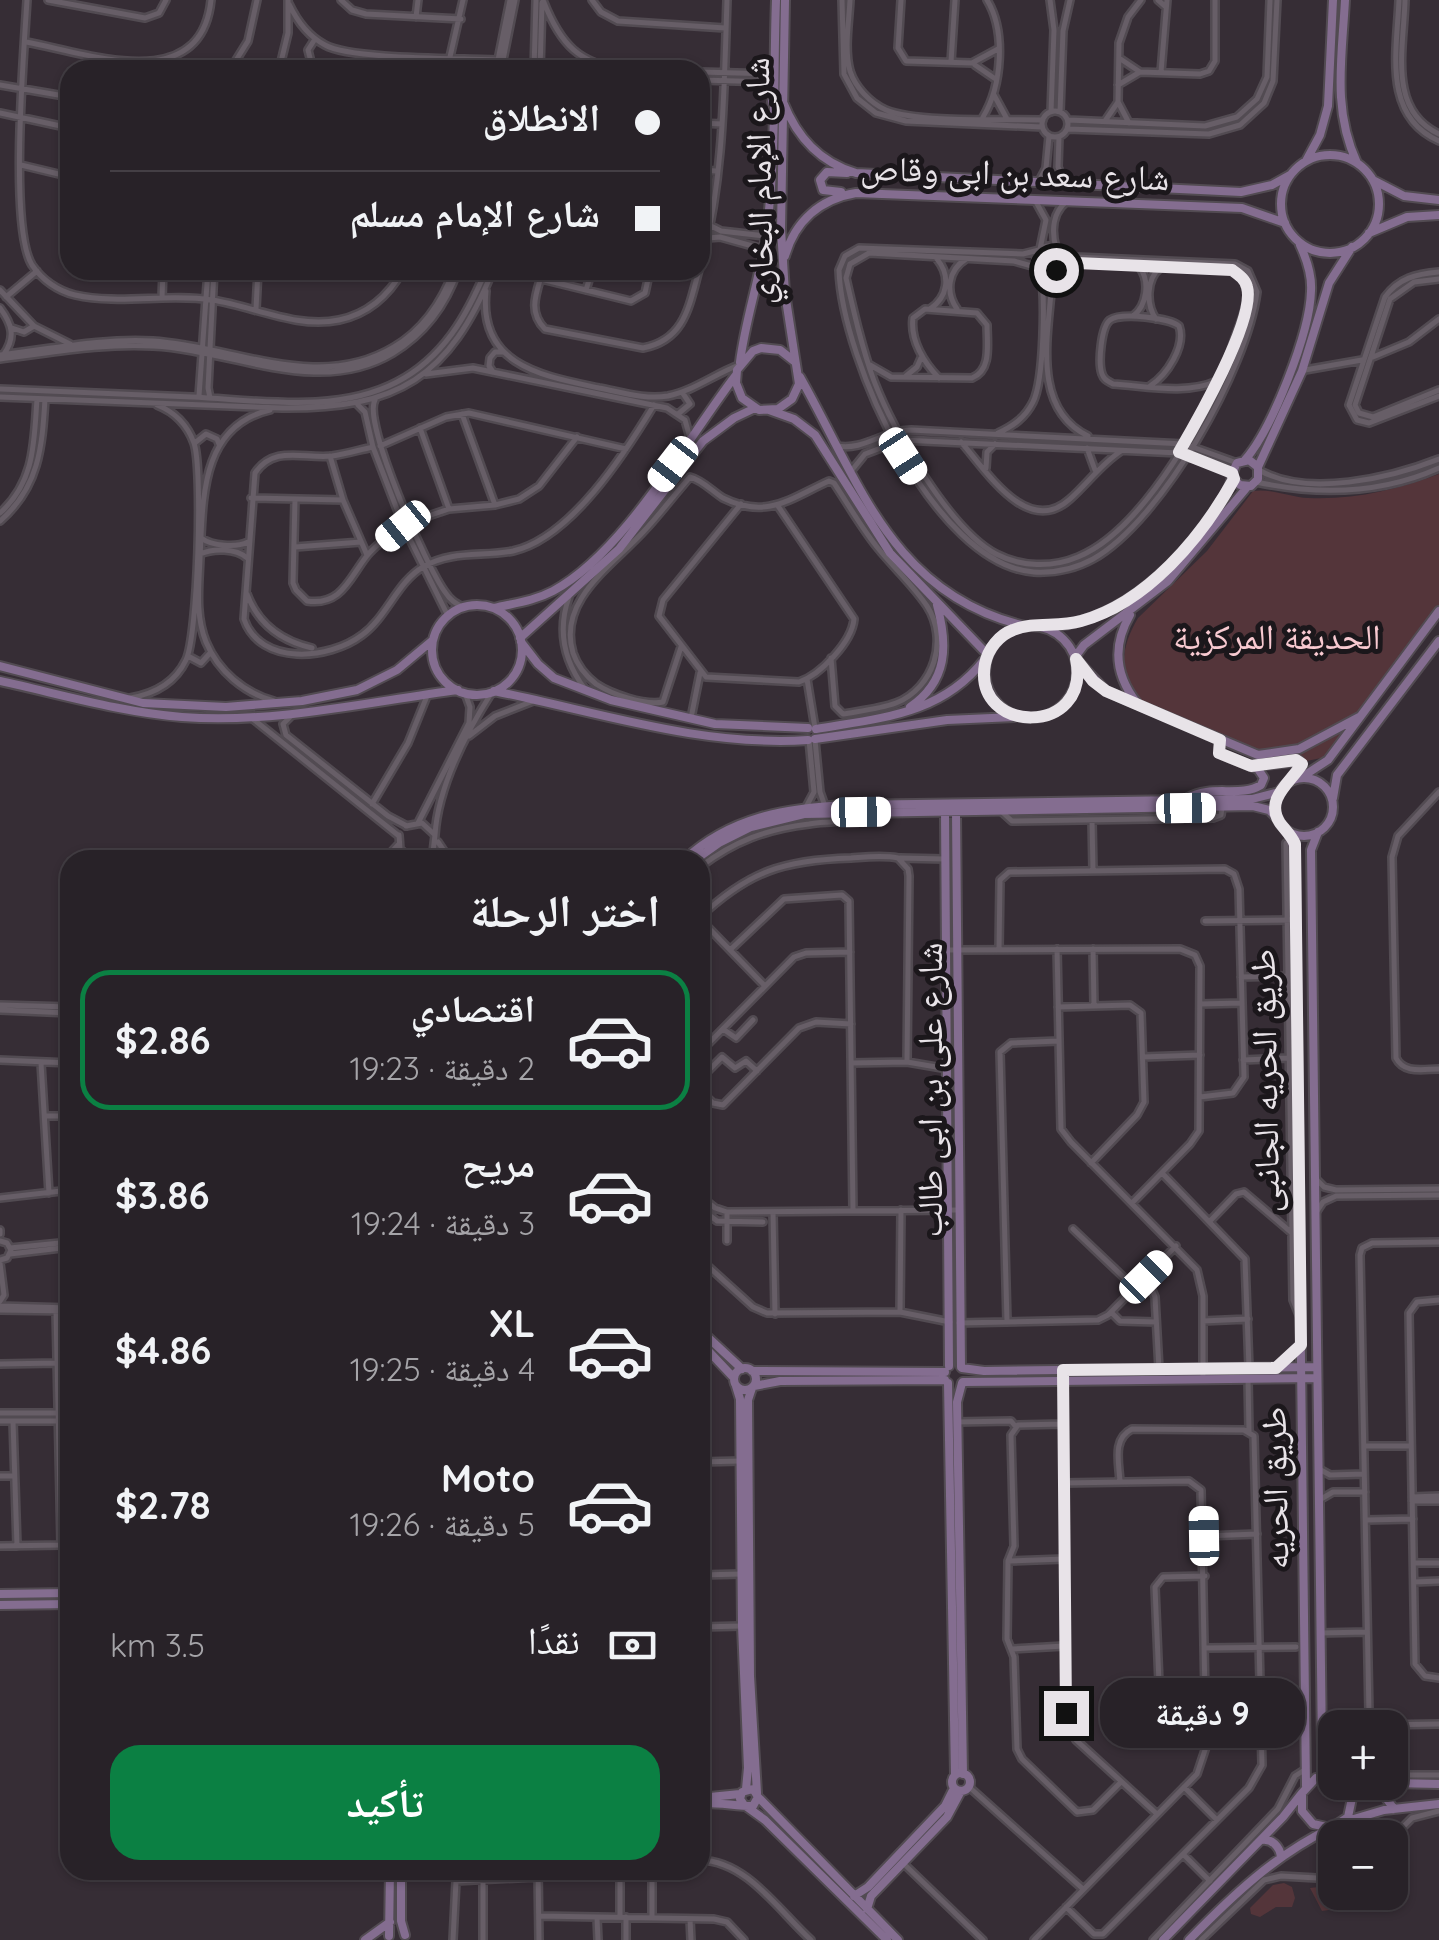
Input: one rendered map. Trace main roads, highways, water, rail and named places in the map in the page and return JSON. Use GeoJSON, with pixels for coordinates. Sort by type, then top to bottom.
{"type":"FeatureCollection","features":[{"type":"Feature","properties":{"kind":"park label","name":"الحديقة المركزية"},"geometry":{"type":"Point","coordinates":[1277,637]}}]}
